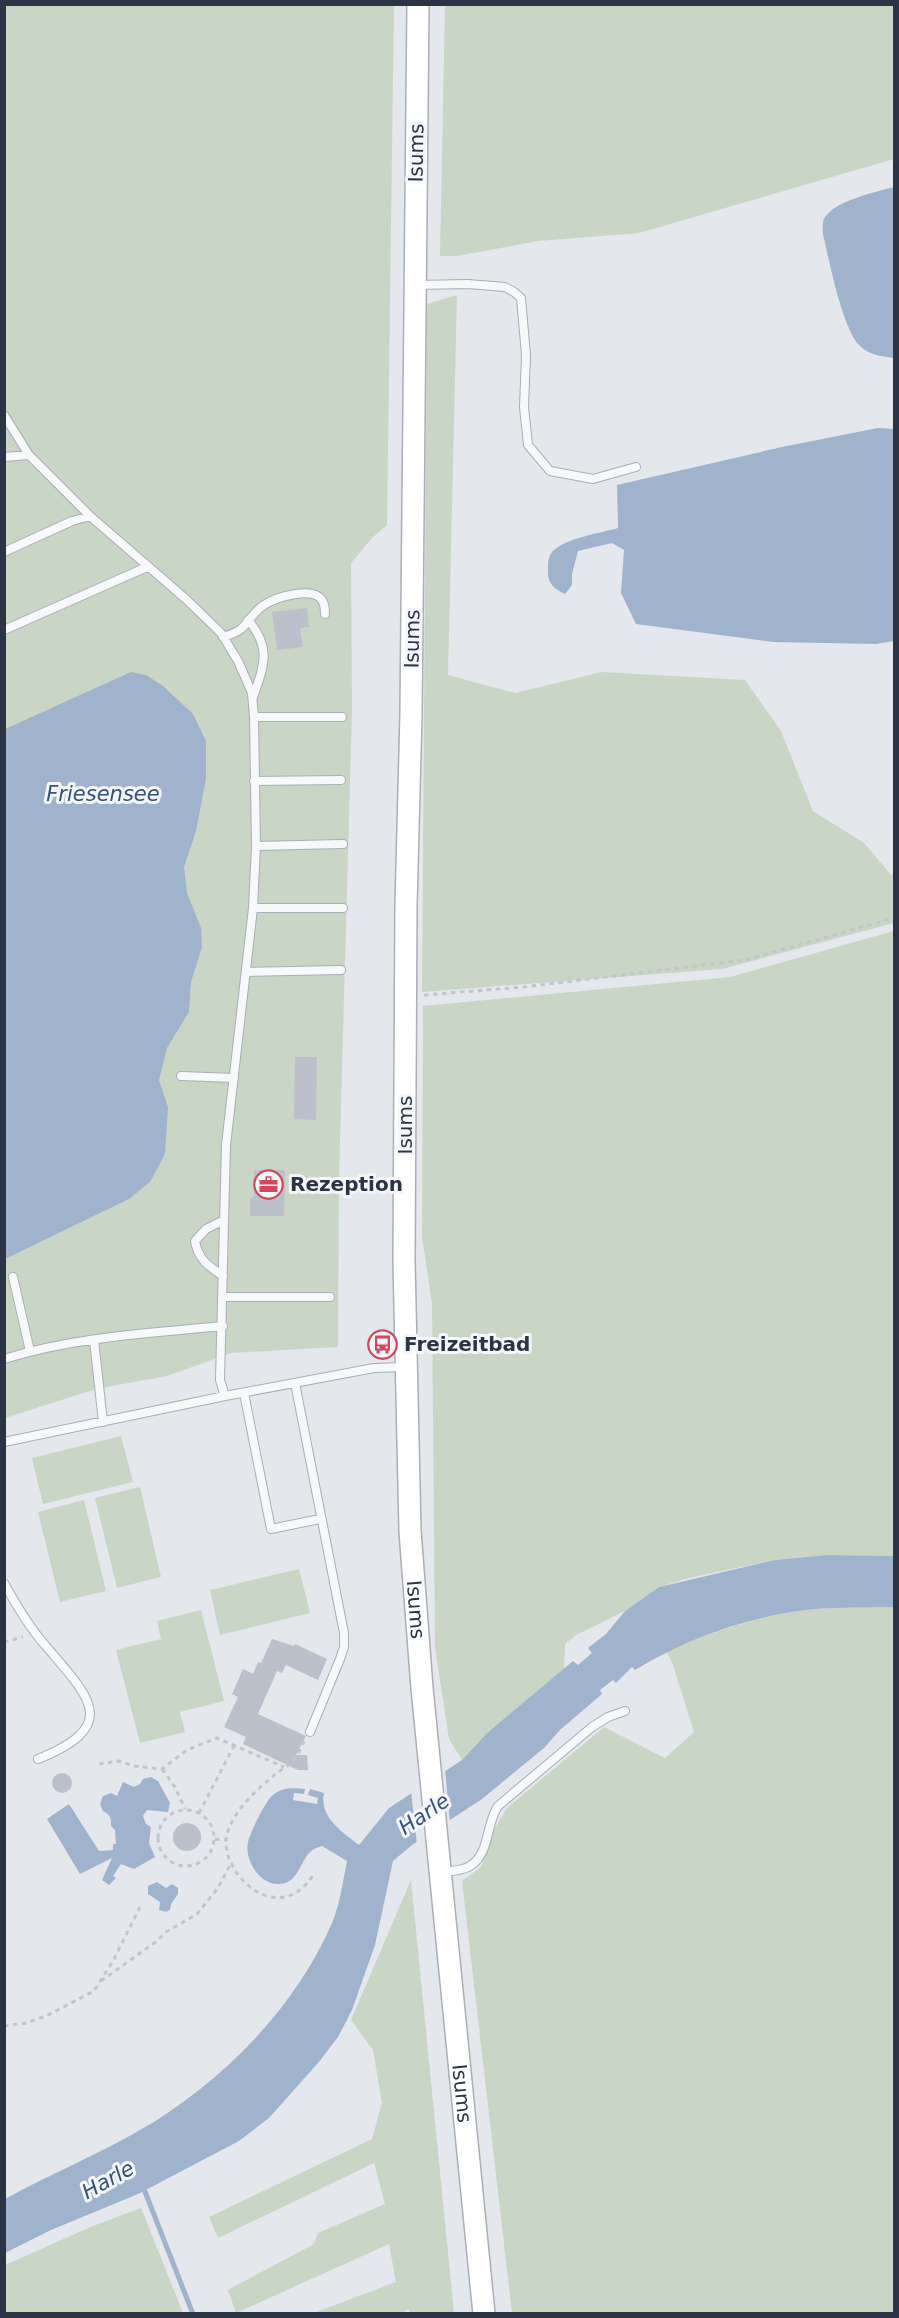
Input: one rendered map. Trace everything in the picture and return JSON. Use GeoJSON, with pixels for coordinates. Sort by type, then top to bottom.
{"type":"FeatureCollection","features":[{"type":"Feature","properties":{"kind":"main road","name":"Isums"},"geometry":{"type":"LineString","coordinates":[[418,4],[405,993],[406,1366],[410,1531],[438,1863],[484,2313]]}},
{"type":"Feature","properties":{"kind":"lane"},"geometry":{"type":"LineString","coordinates":[[415,285],[468,284],[505,287],[514,291],[521,298],[526,355],[524,407],[528,446],[550,471],[593,478],[636,467]]}},
{"type":"Feature","properties":{"kind":"lane"},"geometry":{"type":"LineString","coordinates":[[4,415],[29,455],[90,516],[187,600],[223,637],[238,662],[252,699],[256,846],[253,908],[226,1145],[220,1380],[225,1396]]}},
{"type":"Feature","properties":{"kind":"lane"},"geometry":{"type":"LineString","coordinates":[[4,457],[29,455]]}},
{"type":"Feature","properties":{"kind":"lane"},"geometry":{"type":"LineString","coordinates":[[4,552],[72,521],[90,516]]}},
{"type":"Feature","properties":{"kind":"lane"},"geometry":{"type":"LineString","coordinates":[[4,630],[147,567]]}},
{"type":"Feature","properties":{"kind":"lane"},"geometry":{"type":"LineString","coordinates":[[223,637],[242,628],[262,606],[273,600],[306,593],[316,594],[323,601],[325,614]]}},
{"type":"Feature","properties":{"kind":"lane"},"geometry":{"type":"LineString","coordinates":[[248,620],[262,639],[264,652],[263,665],[252,699]]}},
{"type":"Feature","properties":{"kind":"lane"},"geometry":{"type":"LineString","coordinates":[[254,717],[342,717]]}},
{"type":"Feature","properties":{"kind":"lane"},"geometry":{"type":"LineString","coordinates":[[255,781],[341,780]]}},
{"type":"Feature","properties":{"kind":"lane"},"geometry":{"type":"LineString","coordinates":[[256,846],[343,844]]}},
{"type":"Feature","properties":{"kind":"lane"},"geometry":{"type":"LineString","coordinates":[[253,908],[343,908]]}},
{"type":"Feature","properties":{"kind":"lane"},"geometry":{"type":"LineString","coordinates":[[246,972],[341,970]]}},
{"type":"Feature","properties":{"kind":"lane"},"geometry":{"type":"LineString","coordinates":[[181,1076],[234,1078]]}},
{"type":"Feature","properties":{"kind":"lane"},"geometry":{"type":"LineString","coordinates":[[224,1276],[208,1266],[197,1254],[195,1241],[207,1229],[225,1220]]}},
{"type":"Feature","properties":{"kind":"lane"},"geometry":{"type":"LineString","coordinates":[[13,1277],[30,1351]]}},
{"type":"Feature","properties":{"kind":"lane"},"geometry":{"type":"LineString","coordinates":[[223,1297],[330,1297]]}},
{"type":"Feature","properties":{"kind":"lane"},"geometry":{"type":"LineString","coordinates":[[4,1359],[30,1351],[94,1340],[223,1326]]}},
{"type":"Feature","properties":{"kind":"lane"},"geometry":{"type":"LineString","coordinates":[[94,1340],[103,1422]]}},
{"type":"Feature","properties":{"kind":"lane"},"geometry":{"type":"LineString","coordinates":[[4,1442],[225,1396],[374,1368],[406,1366]]}},
{"type":"Feature","properties":{"kind":"lane"},"geometry":{"type":"LineString","coordinates":[[295,1383],[344,1633],[344,1647],[310,1732]]}},
{"type":"Feature","properties":{"kind":"lane"},"geometry":{"type":"LineString","coordinates":[[244,1393],[271,1529],[320,1519]]}},
{"type":"Feature","properties":{"kind":"lane"},"geometry":{"type":"LineString","coordinates":[[4,1583],[36,1633],[80,1684],[90,1707],[88,1726],[82,1733],[57,1751],[38,1759]]}},
{"type":"Feature","properties":{"kind":"lane"},"geometry":{"type":"LineString","coordinates":[[438,1863],[471,1866],[484,1847],[493,1814],[498,1806],[592,1727],[608,1717],[625,1712]]}},
{"type":"Feature","properties":{"kind":"path"},"geometry":{"type":"LineString","coordinates":[[405,993],[420,995],[524,987],[745,960],[894,918]]}},
{"type":"Feature","properties":{"kind":"path"},"geometry":{"type":"LineString","coordinates":[[4,1642],[36,1633]]}},
{"type":"Feature","properties":{"kind":"path"},"geometry":{"type":"LineString","coordinates":[[310,1732],[294,1760],[253,1793],[238,1812],[227,1832],[226,1840],[231,1862],[238,1874],[254,1890],[275,1898],[287,1898],[296,1894],[303,1889],[315,1872]]}},
{"type":"Feature","properties":{"kind":"path"},"geometry":{"type":"LineString","coordinates":[[99,1764],[119,1761],[134,1766],[162,1769],[187,1750],[217,1737],[284,1767]]}},
{"type":"Feature","properties":{"kind":"path"},"geometry":{"type":"LineString","coordinates":[[199,1813],[235,1744]]}},
{"type":"Feature","properties":{"kind":"path"},"geometry":{"type":"LineString","coordinates":[[162,1769],[175,1787],[185,1809]]}},
{"type":"Feature","properties":{"kind":"path"},"geometry":{"type":"LineString","coordinates":[[185,1809],[205,1816],[212,1826],[215,1839],[211,1851],[203,1861],[191,1866],[178,1865],[167,1859],[159,1849],[157,1836],[160,1824],[169,1814],[185,1809]]}},
{"type":"Feature","properties":{"kind":"path"},"geometry":{"type":"LineString","coordinates":[[215,1839],[226,1840]]}},
{"type":"Feature","properties":{"kind":"path"},"geometry":{"type":"LineString","coordinates":[[99,1982],[166,1932],[197,1914],[218,1888],[231,1862]]}},
{"type":"Feature","properties":{"kind":"path"},"geometry":{"type":"LineString","coordinates":[[4,2026],[27,2023],[48,2015],[94,1991],[126,1937],[140,1907]]}},
{"type":"Feature","properties":{"kind":"green space"},"geometry":{"type":"Polygon","coordinates":[[[5,5],[394,5],[387,525],[372,538],[351,563],[352,710],[339,1178],[338,1347],[231,1353],[167,1376],[96,1389],[5,1418],[5,5]]]}},
{"type":"Feature","properties":{"kind":"green space"},"geometry":{"type":"Polygon","coordinates":[[[445,5],[894,5],[894,159],[639,233],[538,241],[457,256],[440,256],[445,5]]]}},
{"type":"Feature","properties":{"kind":"green space"},"geometry":{"type":"Polygon","coordinates":[[[457,295],[448,675],[515,693],[602,672],[745,680],[781,731],[813,811],[864,843],[891,875],[894,874],[894,923],[722,969],[422,992],[427,304],[457,295]]]}},
{"type":"Feature","properties":{"kind":"green space"},"geometry":{"type":"Polygon","coordinates":[[[894,931],[894,1556],[827,1555],[775,1560],[689,1578],[659,1587],[625,1611],[576,1635],[565,1644],[564,1670],[487,1733],[462,1760],[449,1739],[435,1648],[432,1304],[422,1236],[423,1006],[730,977],[894,931]]]}},
{"type":"Feature","properties":{"kind":"green space"},"geometry":{"type":"Polygon","coordinates":[[[121,1436],[133,1482],[43,1504],[32,1458],[121,1436]]]}},
{"type":"Feature","properties":{"kind":"green space"},"geometry":{"type":"Polygon","coordinates":[[[140,1487],[161,1577],[117,1588],[95,1498],[140,1487]]]}},
{"type":"Feature","properties":{"kind":"green space"},"geometry":{"type":"Polygon","coordinates":[[[84,1500],[106,1591],[60,1602],[38,1512],[84,1500]]]}},
{"type":"Feature","properties":{"kind":"green space"},"geometry":{"type":"Polygon","coordinates":[[[299,1569],[310,1613],[220,1635],[210,1590],[299,1569]]]}},
{"type":"Feature","properties":{"kind":"green space"},"geometry":{"type":"Polygon","coordinates":[[[894,1607],[894,2313],[512,2313],[462,1881],[481,1867],[493,1831],[507,1808],[604,1727],[665,1758],[694,1732],[672,1662],[666,1651],[736,1626],[794,1611],[894,1607]]]}},
{"type":"Feature","properties":{"kind":"green space"},"geometry":{"type":"Polygon","coordinates":[[[201,1610],[224,1701],[180,1712],[185,1732],[140,1743],[116,1650],[161,1639],[157,1621],[201,1610]]]}},
{"type":"Feature","properties":{"kind":"green space"},"geometry":{"type":"Polygon","coordinates":[[[411,1880],[454,2313],[410,2313],[408,2309],[400,2314],[314,2313],[396,2282],[389,2244],[236,2313],[228,2290],[314,2244],[318,2233],[385,2204],[374,2163],[218,2238],[209,2217],[372,2139],[382,2103],[373,2050],[351,2020],[411,1880]]]}},
{"type":"Feature","properties":{"kind":"green space"},"geometry":{"type":"Polygon","coordinates":[[[141,2208],[183,2313],[5,2313],[5,2265],[93,2226],[141,2208]]]}},
{"type":"Feature","properties":{"kind":"water"},"geometry":{"type":"Polygon","coordinates":[[[894,187],[893,358],[866,351],[853,336],[837,292],[823,226],[824,219],[829,213],[845,202],[894,187]]]}},
{"type":"Feature","properties":{"kind":"water"},"geometry":{"type":"Polygon","coordinates":[[[878,428],[894,429],[894,641],[876,644],[773,642],[636,624],[621,593],[624,550],[612,543],[578,551],[572,574],[572,585],[565,594],[550,582],[549,558],[558,547],[574,540],[618,528],[617,485],[782,447],[878,428]]]}},
{"type":"Feature","properties":{"kind":"water","name":"Friesensee"},"geometry":{"type":"Polygon","coordinates":[[[131,672],[146,675],[163,686],[193,714],[206,741],[206,779],[196,831],[184,867],[187,893],[201,928],[202,947],[191,982],[189,1012],[167,1048],[159,1080],[168,1107],[165,1154],[150,1182],[129,1199],[5,1259],[5,729],[131,672]]]}},
{"type":"Feature","properties":{"kind":"water","name":"Harle"},"geometry":{"type":"Polygon","coordinates":[[[827,1555],[894,1556],[894,1607],[794,1611],[761,1618],[687,1643],[635,1670],[632,1667],[616,1683],[613,1680],[600,1690],[602,1694],[560,1730],[544,1748],[482,1799],[412,1845],[393,1861],[375,1945],[352,2010],[338,2037],[269,2118],[239,2141],[138,2194],[51,2230],[5,2253],[5,2199],[135,2133],[195,2093],[224,2069],[275,2016],[316,1955],[335,1916],[347,1861],[322,1846],[310,1852],[295,1876],[286,1883],[273,1884],[260,1876],[251,1864],[247,1849],[248,1842],[263,1809],[274,1794],[285,1789],[305,1789],[304,1794],[294,1793],[293,1800],[317,1804],[318,1798],[308,1795],[310,1789],[324,1793],[323,1802],[328,1817],[359,1845],[389,1808],[462,1760],[487,1733],[573,1661],[578,1665],[592,1653],[588,1648],[606,1634],[625,1611],[659,1587],[775,1560],[827,1555]]]}},
{"type":"Feature","properties":{"kind":"water"},"geometry":{"type":"Polygon","coordinates":[[[151,1777],[158,1781],[170,1803],[168,1812],[147,1810],[143,1816],[146,1824],[151,1827],[149,1843],[155,1857],[134,1869],[121,1864],[113,1876],[116,1878],[109,1885],[102,1880],[112,1858],[80,1874],[47,1819],[69,1804],[99,1851],[113,1850],[113,1844],[116,1844],[115,1830],[111,1826],[110,1817],[103,1811],[100,1804],[103,1796],[111,1793],[117,1796],[123,1782],[134,1787],[143,1779],[151,1777]]]}},
{"type":"Feature","properties":{"kind":"water"},"geometry":{"type":"Polygon","coordinates":[[[157,1882],[166,1888],[172,1884],[178,1888],[178,1894],[170,1910],[166,1912],[159,1910],[160,1902],[148,1894],[148,1886],[157,1882]]]}},
{"type":"Feature","properties":{"kind":"pier"},"geometry":{"type":"Polygon","coordinates":[[[445,1768],[450,1824],[417,1845],[411,1791],[445,1768]]]}},
{"type":"Feature","properties":{"kind":"building"},"geometry":{"type":"Polygon","coordinates":[[[307,608],[309,627],[300,628],[303,647],[277,650],[272,612],[307,608]]]}},
{"type":"Feature","properties":{"kind":"building"},"geometry":{"type":"Polygon","coordinates":[[[295,1057],[317,1057],[316,1120],[294,1119],[295,1057]]]}},
{"type":"Feature","properties":{"kind":"building","name":"Rezeption"},"geometry":{"type":"Polygon","coordinates":[[[254,1170],[285,1170],[284,1216],[250,1216],[250,1198],[254,1197],[254,1170]]]}},
{"type":"Feature","properties":{"kind":"building"},"geometry":{"type":"Polygon","coordinates":[[[272,1639],[294,1646],[295,1644],[327,1659],[318,1680],[286,1665],[282,1673],[277,1671],[258,1714],[306,1736],[296,1755],[307,1755],[308,1770],[298,1770],[243,1744],[246,1737],[224,1727],[238,1697],[232,1694],[243,1669],[253,1674],[272,1639]]]}},
{"type":"Feature","properties":{"kind":"building"},"geometry":{"type":"Polygon","coordinates":[[[62,1773],[69,1776],[72,1783],[69,1790],[62,1793],[55,1790],[52,1783],[55,1776],[62,1773]]]}},
{"type":"Feature","properties":{"kind":"building"},"geometry":{"type":"Polygon","coordinates":[[[187,1823],[197,1827],[201,1837],[197,1847],[187,1851],[177,1847],[173,1837],[177,1827],[187,1823]]]}},
{"type":"Feature","properties":{"kind":"waterway","name":"Harle"},"geometry":{"type":"LineString","coordinates":[[142,2184],[193,2314]]}},
{"type":"Feature","properties":{"kind":"place","name":"Rezeption"},"geometry":{"type":"Point","coordinates":[269,1184]}},
{"type":"Feature","properties":{"kind":"place","name":"Freizeitbad"},"geometry":{"type":"Point","coordinates":[383,1344]}}]}
